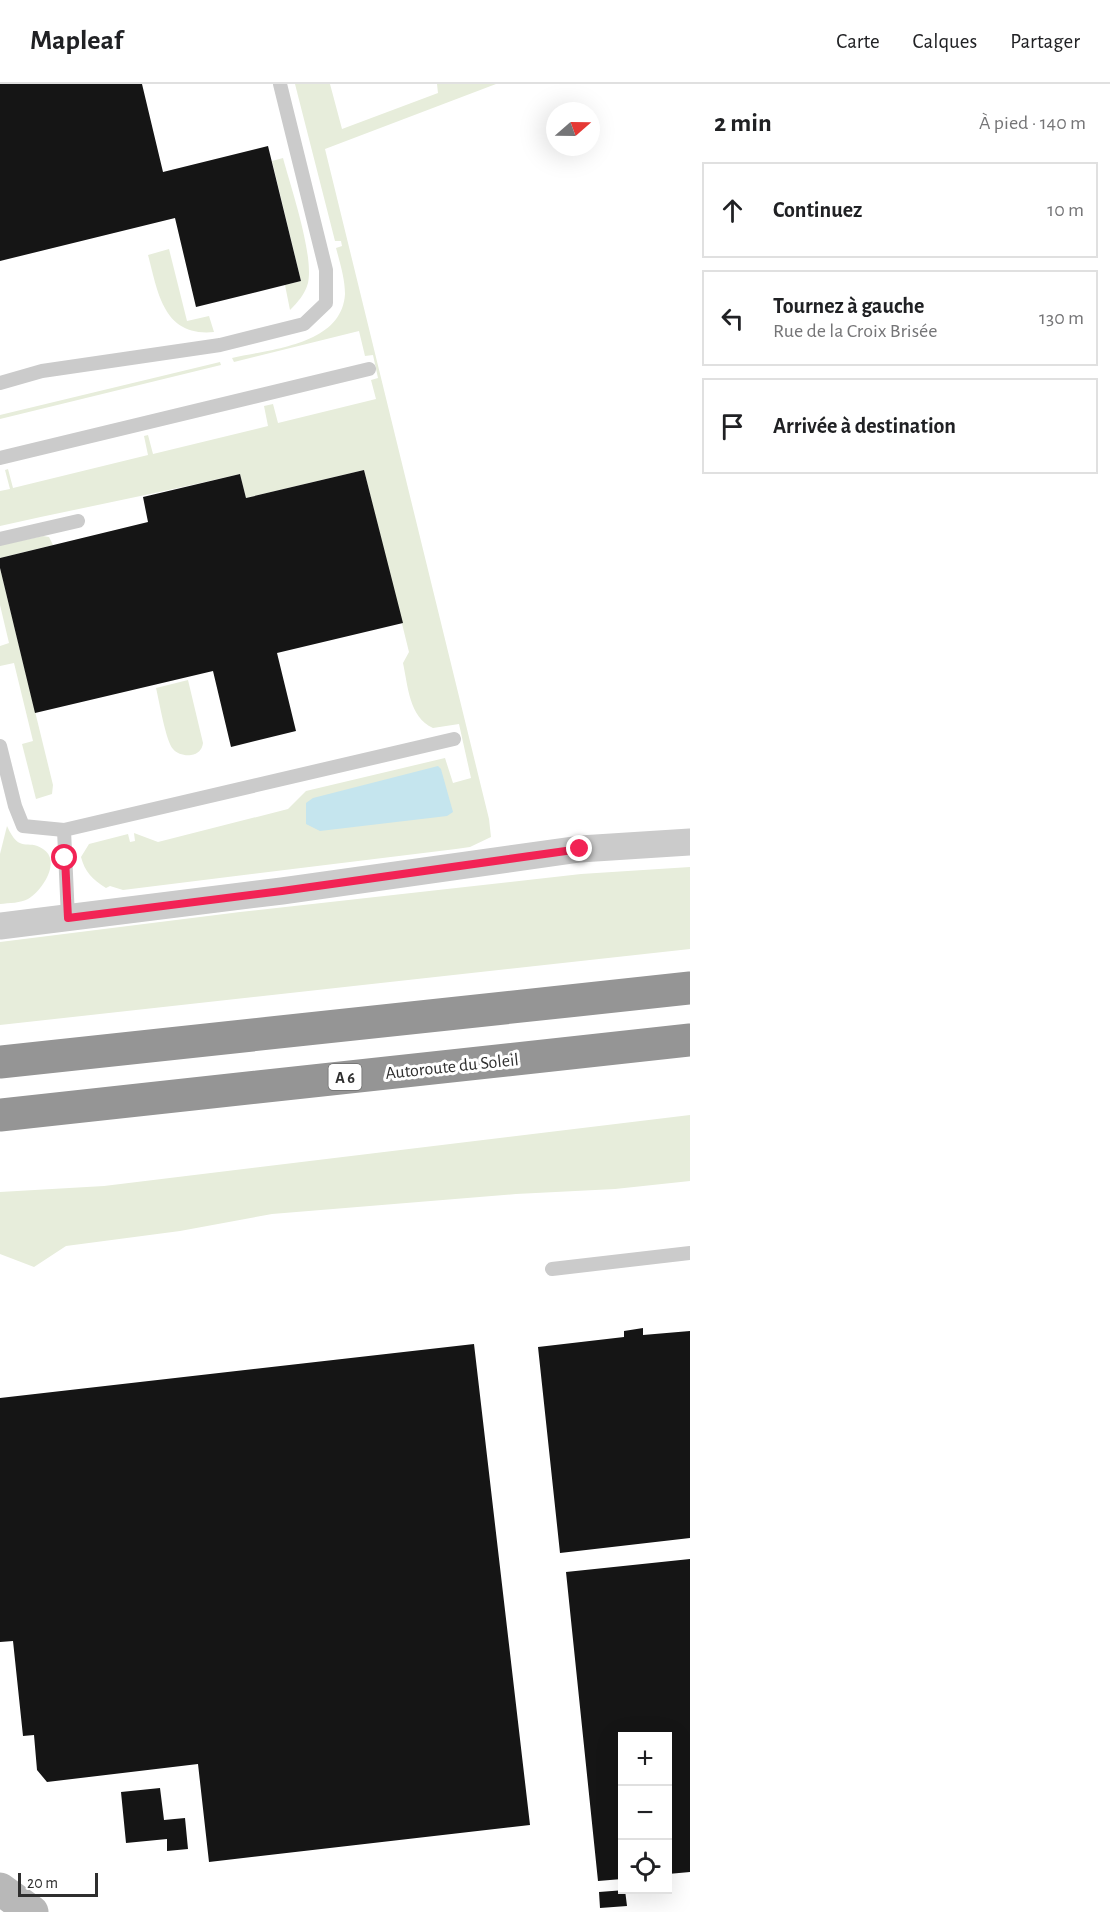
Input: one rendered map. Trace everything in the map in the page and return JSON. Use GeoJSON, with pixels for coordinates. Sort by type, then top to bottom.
{"type":"FeatureCollection","features":[{"type":"Feature","properties":{"kind":"highway"},"geometry":{"type":"LineString","coordinates":[[0,1062],[690,988]]}},
{"type":"Feature","properties":{"kind":"highway","name":"Autoroute du Soleil"},"geometry":{"type":"LineString","coordinates":[[0,1115],[690,1040]]}},
{"type":"Feature","properties":{"kind":"main road"},"geometry":{"type":"LineString","coordinates":[[0,1889],[32,1912]]}},
{"type":"Feature","properties":{"kind":"street"},"geometry":{"type":"LineString","coordinates":[[0,926],[282,891],[580,849],[690,842]]}},
{"type":"Feature","properties":{"kind":"lane"},"geometry":{"type":"LineString","coordinates":[[0,383],[42,372],[230,342],[304,324],[326,303],[326,270],[280,84]]}},
{"type":"Feature","properties":{"kind":"lane"},"geometry":{"type":"LineString","coordinates":[[0,458],[369,369]]}},
{"type":"Feature","properties":{"kind":"lane"},"geometry":{"type":"LineString","coordinates":[[0,538],[78,521]]}},
{"type":"Feature","properties":{"kind":"lane"},"geometry":{"type":"LineString","coordinates":[[0,746],[15,806],[23,826],[64,830],[454,740]]}},
{"type":"Feature","properties":{"kind":"lane"},"geometry":{"type":"LineString","coordinates":[[64,830],[68,918]]}},
{"type":"Feature","properties":{"kind":"lane"},"geometry":{"type":"LineString","coordinates":[[552,1269],[690,1253]]}},
{"type":"Feature","properties":{"kind":"green space"},"geometry":{"type":"Polygon","coordinates":[[[295,84],[330,84],[342,129],[438,93],[437,84],[496,84],[325,149],[489,819],[491,837],[470,847],[456,849],[123,890],[110,886],[106,888],[90,875],[81,857],[89,844],[128,834],[130,842],[135,841],[134,833],[158,842],[288,809],[306,791],[445,758],[453,783],[471,778],[459,724],[433,728],[425,723],[414,709],[403,663],[409,652],[364,470],[246,498],[240,474],[0,526],[0,491],[10,489],[5,470],[8,469],[13,488],[148,455],[144,436],[148,435],[153,454],[268,426],[264,406],[273,404],[278,423],[376,399],[371,380],[378,378],[373,355],[365,356],[359,331],[234,362],[232,358],[302,342],[318,334],[332,324],[341,311],[345,294],[336,248],[342,246],[341,241],[335,241],[295,84]]]}},
{"type":"Feature","properties":{"kind":"green space"},"geometry":{"type":"Polygon","coordinates":[[[283,158],[301,221],[309,271],[305,291],[290,310],[285,285],[301,281],[272,161],[283,158]]]}},
{"type":"Feature","properties":{"kind":"green space"},"geometry":{"type":"Polygon","coordinates":[[[169,249],[187,321],[209,316],[214,332],[197,332],[184,327],[173,320],[166,309],[155,283],[148,255],[169,249]]]}},
{"type":"Feature","properties":{"kind":"green space"},"geometry":{"type":"Polygon","coordinates":[[[220,362],[221,365],[0,419],[0,415],[220,362]]]}},
{"type":"Feature","properties":{"kind":"green space"},"geometry":{"type":"Polygon","coordinates":[[[43,536],[49,537],[53,545],[0,558],[0,545],[43,536]]]}},
{"type":"Feature","properties":{"kind":"green space"},"geometry":{"type":"Polygon","coordinates":[[[0,568],[53,785],[52,794],[36,799],[22,744],[33,741],[14,663],[0,666],[0,646],[9,643],[0,605],[0,568]]]}},
{"type":"Feature","properties":{"kind":"green space"},"geometry":{"type":"Polygon","coordinates":[[[188,680],[203,743],[202,748],[196,754],[189,755],[177,752],[170,745],[156,688],[188,680]]]}},
{"type":"Feature","properties":{"kind":"green space"},"geometry":{"type":"Polygon","coordinates":[[[7,826],[16,840],[43,849],[51,861],[48,876],[39,890],[28,899],[0,904],[0,854],[7,826]]]}},
{"type":"Feature","properties":{"kind":"green space"},"geometry":{"type":"Polygon","coordinates":[[[690,867],[690,949],[0,1025],[0,942],[240,912],[581,874],[690,867]]]}},
{"type":"Feature","properties":{"kind":"green space"},"geometry":{"type":"Polygon","coordinates":[[[690,1115],[690,1181],[615,1189],[516,1194],[272,1214],[180,1231],[66,1246],[34,1267],[0,1254],[0,1192],[104,1186],[690,1115]]]}},
{"type":"Feature","properties":{"kind":"water"},"geometry":{"type":"Polygon","coordinates":[[[438,766],[441,769],[453,812],[447,816],[320,831],[306,824],[306,803],[313,798],[438,766]]]}},
{"type":"Feature","properties":{"kind":"building"},"geometry":{"type":"Polygon","coordinates":[[[0,84],[142,84],[163,172],[268,146],[301,281],[196,307],[175,218],[0,261],[0,84]]]}},
{"type":"Feature","properties":{"kind":"building"},"geometry":{"type":"Polygon","coordinates":[[[364,470],[403,623],[277,653],[296,731],[231,747],[213,671],[35,713],[0,568],[0,558],[148,522],[143,497],[240,474],[246,498],[364,470]]]}},
{"type":"Feature","properties":{"kind":"building"},"geometry":{"type":"Polygon","coordinates":[[[643,1328],[643,1335],[690,1331],[690,1538],[560,1553],[538,1347],[624,1337],[624,1331],[643,1328]]]}},
{"type":"Feature","properties":{"kind":"building"},"geometry":{"type":"Polygon","coordinates":[[[474,1344],[530,1825],[209,1862],[198,1764],[47,1782],[37,1770],[34,1735],[23,1736],[13,1641],[0,1642],[0,1398],[474,1344]]]}},
{"type":"Feature","properties":{"kind":"building"},"geometry":{"type":"Polygon","coordinates":[[[690,1559],[690,1872],[672,1874],[672,1732],[618,1732],[618,1879],[598,1881],[566,1572],[690,1559]]]}},
{"type":"Feature","properties":{"kind":"building"},"geometry":{"type":"Polygon","coordinates":[[[160,1788],[164,1820],[185,1818],[188,1849],[167,1851],[167,1839],[126,1843],[121,1792],[160,1788]]]}},
{"type":"Feature","properties":{"kind":"building"},"geometry":{"type":"Polygon","coordinates":[[[618,1891],[618,1894],[626,1894],[627,1906],[600,1908],[599,1892],[618,1891]]]}},
{"type":"Feature","properties":{"kind":"route"},"geometry":{"type":"LineString","coordinates":[[65,858],[68,918],[282,891],[580,849]]}}]}
